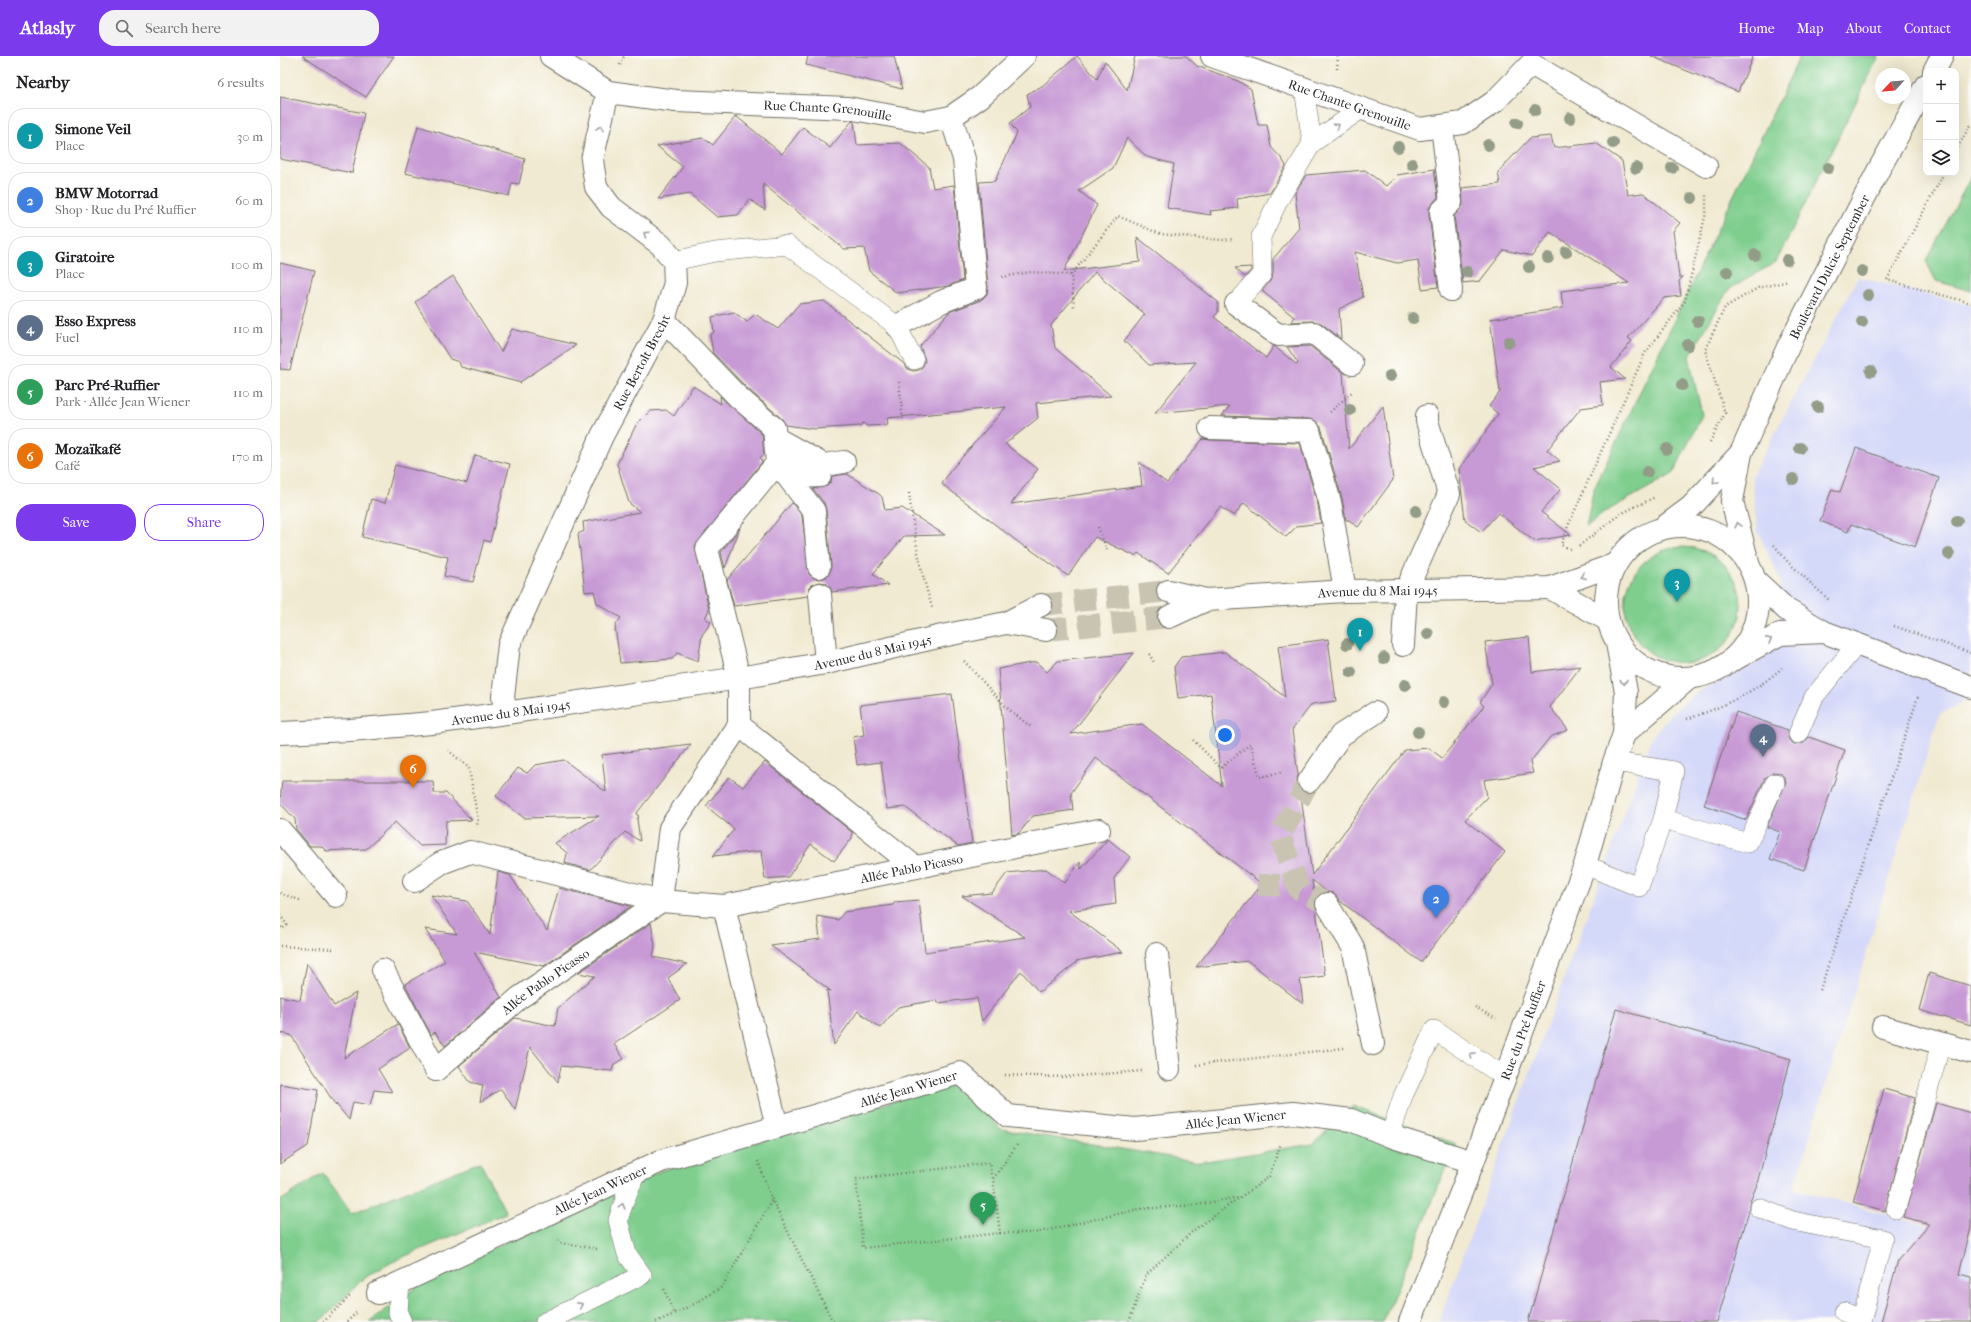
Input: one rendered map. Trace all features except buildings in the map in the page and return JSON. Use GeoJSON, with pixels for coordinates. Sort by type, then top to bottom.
{"type":"FeatureCollection","features":[{"type":"Feature","properties":{"kind":"street"},"geometry":{"type":"LineString","coordinates":[[551,56],[608,92],[592,160],[596,187],[611,207],[661,245],[674,261]]}},
{"type":"Feature","properties":{"kind":"street","name":"Rue Chante Grenouille"},"geometry":{"type":"LineString","coordinates":[[608,92],[676,101],[848,108],[925,122],[951,117],[980,97],[1024,56]]}},
{"type":"Feature","properties":{"kind":"street","name":"Rue Chante Grenouille"},"geometry":{"type":"LineString","coordinates":[[1212,56],[1420,129],[1462,123],[1494,102],[1534,60],[1706,166]]}},
{"type":"Feature","properties":{"kind":"street"},"geometry":{"type":"LineString","coordinates":[[1936,68],[1942,56]]}},
{"type":"Feature","properties":{"kind":"street","name":"Boulevard Dulcie September"},"geometry":{"type":"LineString","coordinates":[[1748,562],[1732,501],[1741,453],[1788,347],[1879,169],[1923,90]]}},
{"type":"Feature","properties":{"kind":"street"},"geometry":{"type":"LineString","coordinates":[[897,326],[941,302],[976,288],[964,159],[951,117]]}},
{"type":"Feature","properties":{"kind":"street"},"geometry":{"type":"LineString","coordinates":[[1442,126],[1451,202],[1441,212],[1451,290]]}},
{"type":"Feature","properties":{"kind":"street","name":"Rue Bertolt Brecht"},"geometry":{"type":"LineString","coordinates":[[506,713],[503,698],[509,645],[602,436],[664,320],[675,283],[674,261]]}},
{"type":"Feature","properties":{"kind":"street"},"geometry":{"type":"LineString","coordinates":[[1236,304],[1278,334],[1314,332],[1352,364]]}},
{"type":"Feature","properties":{"kind":"street"},"geometry":{"type":"LineString","coordinates":[[664,320],[738,397],[774,428],[777,463],[814,511],[819,567]]}},
{"type":"Feature","properties":{"kind":"street"},"geometry":{"type":"LineString","coordinates":[[1403,645],[1406,591],[1449,494],[1427,421],[1427,416]]}},
{"type":"Feature","properties":{"kind":"street"},"geometry":{"type":"LineString","coordinates":[[1210,428],[1309,431],[1330,502],[1344,591]]}},
{"type":"Feature","properties":{"kind":"street"},"geometry":{"type":"LineString","coordinates":[[777,463],[795,469],[800,477],[820,476],[788,454],[781,441],[824,465],[844,462]]}},
{"type":"Feature","properties":{"kind":"street","name":"Boulevard Dulcie September"},"geometry":{"type":"LineString","coordinates":[[1664,528],[1691,507],[1741,453]]}},
{"type":"Feature","properties":{"kind":"street"},"geometry":{"type":"LineString","coordinates":[[661,901],[670,828],[739,725],[740,678],[707,549],[777,463]]}},
{"type":"Feature","properties":{"kind":"street"},"geometry":{"type":"LineString","coordinates":[[1624,734],[1626,692],[1617,643],[1608,620],[1606,594],[1616,564],[1625,552],[1646,534],[1664,528],[1692,526],[1719,535],[1731,542],[1748,562],[1757,582],[1760,604],[1754,630],[1735,659]]}},
{"type":"Feature","properties":{"kind":"street","name":"Avenue du 8 Mai 1945"},"geometry":{"type":"LineString","coordinates":[[1168,591],[1206,600],[1344,591],[1550,588],[1616,564]]}},
{"type":"Feature","properties":{"kind":"street"},"geometry":{"type":"LineString","coordinates":[[1757,582],[1786,610],[1824,632],[1971,687]]}},
{"type":"Feature","properties":{"kind":"street"},"geometry":{"type":"LineString","coordinates":[[1550,588],[1608,620]]}},
{"type":"Feature","properties":{"kind":"street"},"geometry":{"type":"LineString","coordinates":[[820,594],[826,663]]}},
{"type":"Feature","properties":{"kind":"street","name":"Avenue du 8 Mai 1945"},"geometry":{"type":"LineString","coordinates":[[1169,616],[1206,600]]}},
{"type":"Feature","properties":{"kind":"street","name":"Avenue du 8 Mai 1945"},"geometry":{"type":"LineString","coordinates":[[280,732],[350,730],[432,723],[740,678],[826,663],[1006,623],[1041,605]]}},
{"type":"Feature","properties":{"kind":"street","name":"Avenue du 8 Mai 1945"},"geometry":{"type":"LineString","coordinates":[[1006,623],[1046,630]]}},
{"type":"Feature","properties":{"kind":"street"},"geometry":{"type":"LineString","coordinates":[[1617,643],[1637,664],[1656,675],[1688,679],[1712,674],[1735,659],[1780,634],[1824,632]]}},
{"type":"Feature","properties":{"kind":"street"},"geometry":{"type":"LineString","coordinates":[[1624,734],[1688,679]]}},
{"type":"Feature","properties":{"kind":"street"},"geometry":{"type":"LineString","coordinates":[[1309,781],[1341,736],[1375,713]]}},
{"type":"Feature","properties":{"kind":"street"},"geometry":{"type":"LineString","coordinates":[[739,725],[915,867]]}},
{"type":"Feature","properties":{"kind":"street","name":"Rue du Pré Ruffier"},"geometry":{"type":"LineString","coordinates":[[1410,1322],[1473,1162],[1585,865],[1614,762],[1624,734]]}},
{"type":"Feature","properties":{"kind":"street"},"geometry":{"type":"LineString","coordinates":[[280,830],[336,896]]}},
{"type":"Feature","properties":{"kind":"street","name":"Allée Pablo Picasso"},"geometry":{"type":"LineString","coordinates":[[470,852],[661,901],[724,906],[1099,830]]}},
{"type":"Feature","properties":{"kind":"street"},"geometry":{"type":"LineString","coordinates":[[414,881],[441,863],[470,852]]}},
{"type":"Feature","properties":{"kind":"street","name":"Allée Pablo Picasso"},"geometry":{"type":"LineString","coordinates":[[383,970],[436,1070],[520,998],[661,901]]}},
{"type":"Feature","properties":{"kind":"street"},"geometry":{"type":"LineString","coordinates":[[1327,904],[1353,947],[1373,1044]]}},
{"type":"Feature","properties":{"kind":"street"},"geometry":{"type":"LineString","coordinates":[[724,906],[777,1127]]}},
{"type":"Feature","properties":{"kind":"street"},"geometry":{"type":"LineString","coordinates":[[1157,954],[1169,1069]]}},
{"type":"Feature","properties":{"kind":"street"},"geometry":{"type":"LineString","coordinates":[[1883,1027],[1971,1052]]}},
{"type":"Feature","properties":{"kind":"street","name":"Allée Jean Wiener"},"geometry":{"type":"LineString","coordinates":[[378,1293],[662,1161],[960,1073],[1008,1116],[1135,1128],[1293,1113],[1351,1120],[1390,1136],[1473,1162]]}},
{"type":"Feature","properties":{"kind":"lane"},"geometry":{"type":"LineString","coordinates":[[1304,88],[1312,142]]}},
{"type":"Feature","properties":{"kind":"lane"},"geometry":{"type":"LineString","coordinates":[[1236,304],[1262,274],[1261,238],[1278,201],[1312,142],[1361,109]]}},
{"type":"Feature","properties":{"kind":"lane"},"geometry":{"type":"LineString","coordinates":[[674,261],[715,252],[787,245],[897,326],[914,360]]}},
{"type":"Feature","properties":{"kind":"lane"},"geometry":{"type":"LineString","coordinates":[[1798,734],[1814,697],[1856,644]]}},
{"type":"Feature","properties":{"kind":"lane"},"geometry":{"type":"LineString","coordinates":[[1585,865],[1639,886],[1663,819],[1674,772],[1614,762]]}},
{"type":"Feature","properties":{"kind":"lane"},"geometry":{"type":"LineString","coordinates":[[1663,819],[1748,842],[1775,783]]}},
{"type":"Feature","properties":{"kind":"lane"},"geometry":{"type":"LineString","coordinates":[[1390,1136],[1403,1096],[1434,1030],[1505,1077]]}},
{"type":"Feature","properties":{"kind":"lane"},"geometry":{"type":"LineString","coordinates":[[1896,1209],[1941,1043]]}},
{"type":"Feature","properties":{"kind":"lane"},"geometry":{"type":"LineString","coordinates":[[544,1322],[642,1275],[627,1254],[618,1220],[636,1173]]}},
{"type":"Feature","properties":{"kind":"lane"},"geometry":{"type":"LineString","coordinates":[[1759,1208],[1793,1221],[1883,1239],[1861,1321],[1844,1312]]}},
{"type":"Feature","properties":{"kind":"lane"},"geometry":{"type":"LineString","coordinates":[[400,1282],[398,1313],[402,1322]]}},
{"type":"Feature","properties":{"kind":"path"},"geometry":{"type":"LineString","coordinates":[[1959,145],[1971,123]]}},
{"type":"Feature","properties":{"kind":"path"},"geometry":{"type":"LineString","coordinates":[[1574,552],[1561,545],[1606,439],[1645,353],[1685,301],[1706,213],[1706,166]]}},
{"type":"Feature","properties":{"kind":"path"},"geometry":{"type":"LineString","coordinates":[[1942,176],[1887,280],[1971,303]]}},
{"type":"Feature","properties":{"kind":"path"},"geometry":{"type":"LineString","coordinates":[[1074,307],[1071,275],[1118,216],[1160,234],[1222,240],[1261,238]]}},
{"type":"Feature","properties":{"kind":"path"},"geometry":{"type":"LineString","coordinates":[[1031,272],[1071,275]]}},
{"type":"Feature","properties":{"kind":"path"},"geometry":{"type":"LineString","coordinates":[[1708,446],[1725,413],[1705,350],[1725,307],[1758,288],[1794,280]]}},
{"type":"Feature","properties":{"kind":"path"},"geometry":{"type":"LineString","coordinates":[[898,379],[903,422]]}},
{"type":"Feature","properties":{"kind":"path"},"geometry":{"type":"LineString","coordinates":[[1333,410],[1346,397]]}},
{"type":"Feature","properties":{"kind":"path"},"geometry":{"type":"LineString","coordinates":[[909,493],[913,531],[925,586]]}},
{"type":"Feature","properties":{"kind":"path"},"geometry":{"type":"LineString","coordinates":[[1578,548],[1620,514],[1646,500],[1660,495]]}},
{"type":"Feature","properties":{"kind":"path"},"geometry":{"type":"LineString","coordinates":[[1098,527],[1107,550]]}},
{"type":"Feature","properties":{"kind":"path"},"geometry":{"type":"LineString","coordinates":[[1773,540],[1775,546],[1788,562],[1832,603]]}},
{"type":"Feature","properties":{"kind":"path"},"geometry":{"type":"LineString","coordinates":[[1890,624],[1971,653]]}},
{"type":"Feature","properties":{"kind":"path"},"geometry":{"type":"LineString","coordinates":[[1150,654],[1155,664]]}},
{"type":"Feature","properties":{"kind":"path"},"geometry":{"type":"LineString","coordinates":[[1653,709],[1672,724],[1705,713],[1765,683],[1785,664]]}},
{"type":"Feature","properties":{"kind":"path"},"geometry":{"type":"LineString","coordinates":[[1820,990],[1920,691]]}},
{"type":"Feature","properties":{"kind":"path"},"geometry":{"type":"LineString","coordinates":[[1006,707],[1031,727]]}},
{"type":"Feature","properties":{"kind":"path"},"geometry":{"type":"LineString","coordinates":[[432,723],[439,743],[469,768],[478,821],[470,852]]}},
{"type":"Feature","properties":{"kind":"path"},"geometry":{"type":"LineString","coordinates":[[1193,740],[1221,768],[1250,744],[1260,777],[1282,772]]}},
{"type":"Feature","properties":{"kind":"path"},"geometry":{"type":"LineString","coordinates":[[280,915],[287,925],[281,928]]}},
{"type":"Feature","properties":{"kind":"path"},"geometry":{"type":"LineString","coordinates":[[280,946],[334,949]]}},
{"type":"Feature","properties":{"kind":"path"},"geometry":{"type":"LineString","coordinates":[[1129,1322],[1146,1275],[1195,1229],[1269,1177],[1293,1113]]}},
{"type":"Feature","properties":{"kind":"path"},"geometry":{"type":"LineString","coordinates":[[992,1179],[1025,1133],[1026,1118]]}},
{"type":"Feature","properties":{"kind":"path"},"geometry":{"type":"LineString","coordinates":[[748,1136],[772,1200],[833,1322]]}},
{"type":"Feature","properties":{"kind":"path"},"geometry":{"type":"LineString","coordinates":[[1000,1233],[989,1163],[856,1179],[863,1248],[1000,1233],[1035,1233],[1139,1209],[1196,1204],[1240,1197]]}},
{"type":"Feature","properties":{"kind":"path"},"geometry":{"type":"LineString","coordinates":[[656,1322],[696,1303],[722,1288],[772,1200]]}},
{"type":"Feature","properties":{"kind":"path"},"geometry":{"type":"LineString","coordinates":[[642,1275],[655,1269],[674,1314]]}},
{"type":"Feature","properties":{"kind":"shaded area"},"geometry":{"type":"Polygon","coordinates":[[[1858,277],[1971,305],[1971,697],[1939,715],[1794,1189],[1971,1238],[1971,1322],[1439,1322],[1652,737],[1671,713],[1699,691],[1763,660],[1782,612],[1780,579],[1757,530],[1752,476],[1858,277]]]}},
{"type":"Feature","properties":{"kind":"green space"},"geometry":{"type":"Polygon","coordinates":[[[1800,56],[1879,56],[1776,262],[1728,290],[1689,357],[1702,415],[1673,474],[1605,512],[1586,527],[1593,491],[1800,56]]]}},
{"type":"Feature","properties":{"kind":"green space"},"geometry":{"type":"Polygon","coordinates":[[[1971,177],[1971,291],[1936,281],[1926,261],[1971,177]]]}},
{"type":"Feature","properties":{"kind":"green space"},"geometry":{"type":"Polygon","coordinates":[[[1683,547],[1694,548],[1705,552],[1724,564],[1736,583],[1740,594],[1740,616],[1736,627],[1724,646],[1705,658],[1694,662],[1683,663],[1672,662],[1661,658],[1642,646],[1630,627],[1626,616],[1625,605],[1626,594],[1630,583],[1642,564],[1661,552],[1672,548],[1683,547]]]}},
{"type":"Feature","properties":{"kind":"green space"},"geometry":{"type":"Polygon","coordinates":[[[955,1083],[1001,1129],[1200,1162],[1313,1144],[1353,1106],[1456,1144],[1383,1322],[370,1322],[428,1278],[660,1171],[955,1083]]]}},
{"type":"Feature","properties":{"kind":"green space"},"geometry":{"type":"Polygon","coordinates":[[[480,1162],[506,1213],[396,1260],[364,1278],[320,1322],[280,1322],[280,1201],[323,1173],[352,1213],[480,1162]]]}},
{"type":"Feature","properties":{"kind":"tunnel"},"geometry":{"type":"LineString","coordinates":[[1041,605],[1168,591]]}},
{"type":"Feature","properties":{"kind":"tunnel"},"geometry":{"type":"LineString","coordinates":[[1046,630],[1169,617]]}},
{"type":"Feature","properties":{"kind":"tunnel"},"geometry":{"type":"LineString","coordinates":[[1309,781],[1280,836],[1299,889],[1327,904]]}},
{"type":"Feature","properties":{"kind":"tunnel"},"geometry":{"type":"LineString","coordinates":[[1258,885],[1297,885]]}},
{"type":"Feature","properties":{"kind":"place","name":"Giratoire"},"geometry":{"type":"Point","coordinates":[1677,602]}},
{"type":"Feature","properties":{"kind":"place","name":"Simone Veil"},"geometry":{"type":"Point","coordinates":[1360,651]}},
{"type":"Feature","properties":{"kind":"place","name":"Esso Express"},"geometry":{"type":"Point","coordinates":[1763,757]}},
{"type":"Feature","properties":{"kind":"place","name":"Mozaïkafé"},"geometry":{"type":"Point","coordinates":[413,788]}},
{"type":"Feature","properties":{"kind":"place","name":"BMW Motorrad"},"geometry":{"type":"Point","coordinates":[1436,918]}},
{"type":"Feature","properties":{"kind":"place","name":"Parc Pré-Ruffier"},"geometry":{"type":"Point","coordinates":[983,1225]}}]}
